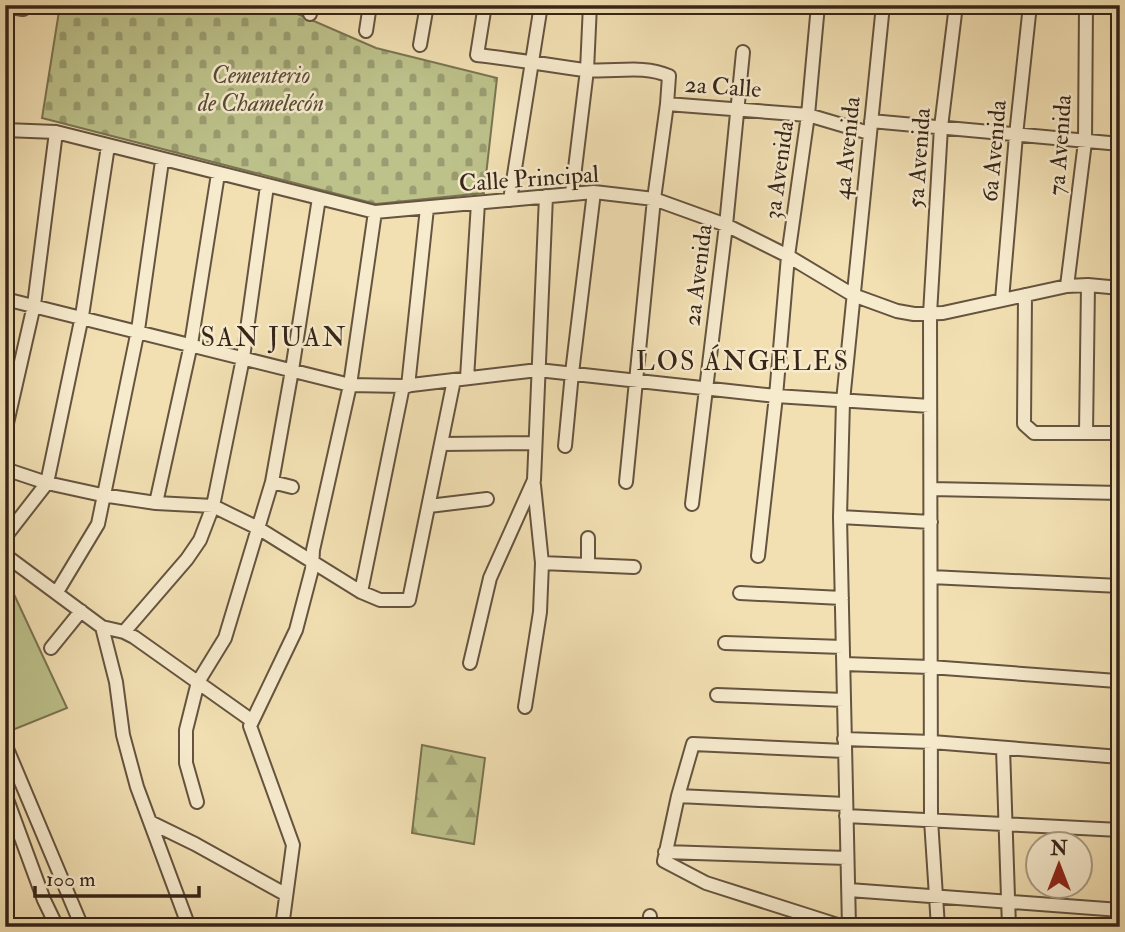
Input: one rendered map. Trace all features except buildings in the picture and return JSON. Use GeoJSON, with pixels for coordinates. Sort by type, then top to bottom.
{"type":"FeatureCollection","features":[{"type":"Feature","properties":{"kind":"street"},"geometry":{"type":"LineString","coordinates":[[5,6],[23,9],[29,5]]}},
{"type":"Feature","properties":{"kind":"street"},"geometry":{"type":"LineString","coordinates":[[366,32],[370,5]]}},
{"type":"Feature","properties":{"kind":"street"},"geometry":{"type":"LineString","coordinates":[[420,45],[427,5]]}},
{"type":"Feature","properties":{"kind":"street","name":"2a Calle"},"geometry":{"type":"LineString","coordinates":[[485,5],[477,55],[587,70],[656,70],[669,76],[667,104],[808,115],[870,127],[941,127],[1120,144]]}},
{"type":"Feature","properties":{"kind":"street"},"geometry":{"type":"LineString","coordinates":[[510,200],[541,5]]}},
{"type":"Feature","properties":{"kind":"street"},"geometry":{"type":"LineString","coordinates":[[572,193],[587,70],[590,5]]}},
{"type":"Feature","properties":{"kind":"street","name":"3a Avenida"},"geometry":{"type":"LineString","coordinates":[[758,556],[788,256],[808,115],[818,5]]}},
{"type":"Feature","properties":{"kind":"street","name":"4a Avenida"},"geometry":{"type":"LineString","coordinates":[[847,927],[849,890],[846,858],[840,517],[843,401],[883,5]]}},
{"type":"Feature","properties":{"kind":"street","name":"5a Avenida"},"geometry":{"type":"LineString","coordinates":[[938,927],[931,820],[930,314],[941,127],[956,5]]}},
{"type":"Feature","properties":{"kind":"street","name":"6a Avenida"},"geometry":{"type":"LineString","coordinates":[[1002,300],[1030,5]]}},
{"type":"Feature","properties":{"kind":"street","name":"7a Avenida"},"geometry":{"type":"LineString","coordinates":[[1067,286],[1085,142],[1086,5]]}},
{"type":"Feature","properties":{"kind":"street","name":"2a Avenida"},"geometry":{"type":"LineString","coordinates":[[692,503],[726,225],[743,51]]}},
{"type":"Feature","properties":{"kind":"street"},"geometry":{"type":"LineString","coordinates":[[626,482],[654,199],[667,104]]}},
{"type":"Feature","properties":{"kind":"street","name":"Calle Principal"},"geometry":{"type":"LineString","coordinates":[[5,130],[56,132],[162,161],[375,212],[572,193],[594,192],[654,199],[726,225],[788,256],[853,295],[897,311],[930,314],[1067,286],[1120,288]]}},
{"type":"Feature","properties":{"kind":"street"},"geometry":{"type":"LineString","coordinates":[[5,432],[34,305],[56,132]]}},
{"type":"Feature","properties":{"kind":"street"},"geometry":{"type":"LineString","coordinates":[[5,537],[47,483],[82,316],[108,146]]}},
{"type":"Feature","properties":{"kind":"street"},"geometry":{"type":"LineString","coordinates":[[57,592],[98,524],[138,330],[162,161]]}},
{"type":"Feature","properties":{"kind":"street"},"geometry":{"type":"LineString","coordinates":[[156,503],[191,344],[218,174]]}},
{"type":"Feature","properties":{"kind":"street"},"geometry":{"type":"LineString","coordinates":[[124,632],[187,559],[200,540],[213,506],[243,358],[267,186]]}},
{"type":"Feature","properties":{"kind":"street"},"geometry":{"type":"LineString","coordinates":[[565,446],[594,192]]}},
{"type":"Feature","properties":{"kind":"street"},"geometry":{"type":"LineString","coordinates":[[525,707],[540,612],[542,563],[534,480],[546,196]]}},
{"type":"Feature","properties":{"kind":"street"},"geometry":{"type":"LineString","coordinates":[[197,802],[186,763],[186,730],[198,682],[225,638],[272,482],[319,198]]}},
{"type":"Feature","properties":{"kind":"street"},"geometry":{"type":"LineString","coordinates":[[5,469],[47,483],[102,495],[156,503],[213,506],[258,528],[361,592],[380,600],[409,600],[442,444],[461,379],[478,203]]}},
{"type":"Feature","properties":{"kind":"street"},"geometry":{"type":"LineString","coordinates":[[361,592],[405,386],[427,208]]}},
{"type":"Feature","properties":{"kind":"street"},"geometry":{"type":"LineString","coordinates":[[282,927],[293,845],[250,733],[251,720],[296,630],[312,569],[311,560],[350,385],[375,212]]}},
{"type":"Feature","properties":{"kind":"street"},"geometry":{"type":"LineString","coordinates":[[1086,433],[1088,285]]}},
{"type":"Feature","properties":{"kind":"street"},"geometry":{"type":"LineString","coordinates":[[1025,296],[1024,424],[1034,433],[1120,433]]}},
{"type":"Feature","properties":{"kind":"street"},"geometry":{"type":"LineString","coordinates":[[5,299],[82,316],[350,385],[405,386],[538,370],[776,396],[930,406]]}},
{"type":"Feature","properties":{"kind":"street"},"geometry":{"type":"LineString","coordinates":[[442,444],[535,443]]}},
{"type":"Feature","properties":{"kind":"street"},"geometry":{"type":"LineString","coordinates":[[470,663],[491,578],[534,480]]}},
{"type":"Feature","properties":{"kind":"street"},"geometry":{"type":"LineString","coordinates":[[272,482],[292,487]]}},
{"type":"Feature","properties":{"kind":"street"},"geometry":{"type":"LineString","coordinates":[[930,489],[1120,494]]}},
{"type":"Feature","properties":{"kind":"street"},"geometry":{"type":"LineString","coordinates":[[429,506],[487,499]]}},
{"type":"Feature","properties":{"kind":"street"},"geometry":{"type":"LineString","coordinates":[[840,517],[931,522]]}},
{"type":"Feature","properties":{"kind":"street"},"geometry":{"type":"LineString","coordinates":[[588,538],[588,564]]}},
{"type":"Feature","properties":{"kind":"street"},"geometry":{"type":"LineString","coordinates":[[5,555],[102,627],[124,632],[251,720]]}},
{"type":"Feature","properties":{"kind":"street"},"geometry":{"type":"LineString","coordinates":[[542,563],[634,567]]}},
{"type":"Feature","properties":{"kind":"street"},"geometry":{"type":"LineString","coordinates":[[931,577],[1120,586]]}},
{"type":"Feature","properties":{"kind":"street"},"geometry":{"type":"LineString","coordinates":[[740,593],[842,598]]}},
{"type":"Feature","properties":{"kind":"street"},"geometry":{"type":"LineString","coordinates":[[51,649],[80,611]]}},
{"type":"Feature","properties":{"kind":"street"},"geometry":{"type":"LineString","coordinates":[[102,627],[116,682],[128,757],[189,927]]}},
{"type":"Feature","properties":{"kind":"street"},"geometry":{"type":"LineString","coordinates":[[725,643],[843,647]]}},
{"type":"Feature","properties":{"kind":"street"},"geometry":{"type":"LineString","coordinates":[[844,664],[930,667],[1117,681],[1120,670]]}},
{"type":"Feature","properties":{"kind":"street"},"geometry":{"type":"LineString","coordinates":[[717,695],[844,700]]}},
{"type":"Feature","properties":{"kind":"street"},"geometry":{"type":"LineString","coordinates":[[847,927],[706,883],[664,860],[693,744],[844,745],[932,742],[1120,757]]}},
{"type":"Feature","properties":{"kind":"street"},"geometry":{"type":"LineString","coordinates":[[5,744],[82,927]]}},
{"type":"Feature","properties":{"kind":"street"},"geometry":{"type":"LineString","coordinates":[[1003,748],[1009,927]]}},
{"type":"Feature","properties":{"kind":"street"},"geometry":{"type":"LineString","coordinates":[[5,794],[44,900],[57,927]]}},
{"type":"Feature","properties":{"kind":"street"},"geometry":{"type":"LineString","coordinates":[[678,796],[931,820],[1120,830]]}},
{"type":"Feature","properties":{"kind":"street"},"geometry":{"type":"LineString","coordinates":[[152,823],[285,894]]}},
{"type":"Feature","properties":{"kind":"street"},"geometry":{"type":"LineString","coordinates":[[664,852],[846,858]]}},
{"type":"Feature","properties":{"kind":"street"},"geometry":{"type":"LineString","coordinates":[[849,890],[1120,910]]}},
{"type":"Feature","properties":{"kind":"green space","name":"Cementerio de Chamelecón"},"geometry":{"type":"Polygon","coordinates":[[[60,5],[277,5],[376,48],[497,78],[484,193],[376,204],[42,118],[60,5]]]}},
{"type":"Feature","properties":{"kind":"green space"},"geometry":{"type":"Polygon","coordinates":[[[5,575],[67,708],[5,733],[5,575]]]}},
{"type":"Feature","properties":{"kind":"green space"},"geometry":{"type":"Polygon","coordinates":[[[422,745],[485,758],[474,844],[412,833],[422,745]]]}},
{"type":"Feature","properties":{"kind":"district","name":"SAN JUAN"},"geometry":{"type":"Point","coordinates":[274,338]}},
{"type":"Feature","properties":{"kind":"district","name":"LOS ÁNGELES"},"geometry":{"type":"Point","coordinates":[743,362]}}]}
